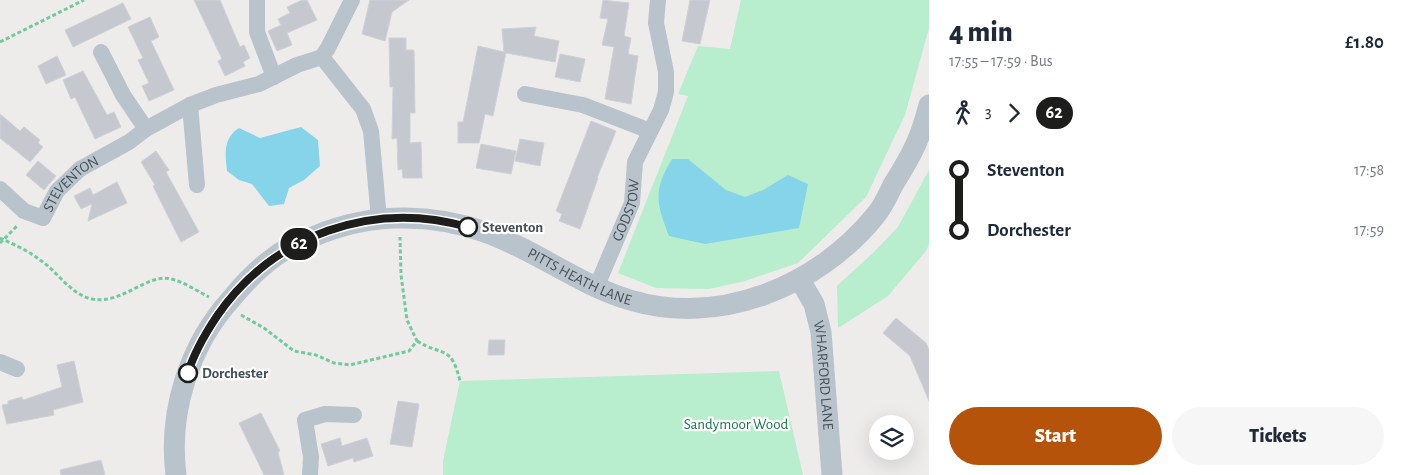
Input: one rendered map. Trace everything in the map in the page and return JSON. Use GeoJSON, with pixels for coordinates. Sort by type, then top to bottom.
{"type":"FeatureCollection","features":[{"type":"Feature","properties":{"kind":"street"},"geometry":{"type":"LineString","coordinates":[[257,0],[257,32],[274,77]]}},
{"type":"Feature","properties":{"kind":"street"},"geometry":{"type":"LineString","coordinates":[[352,0],[322,57],[368,118],[371,131],[379,219]]}},
{"type":"Feature","properties":{"kind":"street","name":"GODSTOW"},"geometry":{"type":"LineString","coordinates":[[596,288],[632,203],[635,162],[661,110],[666,92],[666,72],[656,23],[658,0]]}},
{"type":"Feature","properties":{"kind":"street"},"geometry":{"type":"LineString","coordinates":[[101,52],[123,95],[146,130]]}},
{"type":"Feature","properties":{"kind":"street","name":"STEVENTON"},"geometry":{"type":"LineString","coordinates":[[0,189],[24,211],[43,218],[58,191],[80,169],[130,142],[146,130],[190,106],[274,77],[297,65],[322,57]]}},
{"type":"Feature","properties":{"kind":"street"},"geometry":{"type":"LineString","coordinates":[[525,94],[583,105],[650,131]]}},
{"type":"Feature","properties":{"kind":"street","name":"PITTS HEATH LANE"},"geometry":{"type":"LineString","coordinates":[[176,475],[175,443],[179,401],[191,361],[207,330],[217,301],[278,254],[317,235],[348,225],[400,217],[446,221],[486,233],[528,251],[596,288],[632,301],[672,308],[717,307],[761,297],[800,280],[845,248],[877,214],[918,140],[929,105]]}},
{"type":"Feature","properties":{"kind":"street"},"geometry":{"type":"LineString","coordinates":[[190,106],[197,185]]}},
{"type":"Feature","properties":{"kind":"street","name":"WHARFORD LANE"},"geometry":{"type":"LineString","coordinates":[[800,280],[814,304],[821,332],[832,475]]}},
{"type":"Feature","properties":{"kind":"street"},"geometry":{"type":"LineString","coordinates":[[0,362],[17,369]]}},
{"type":"Feature","properties":{"kind":"street"},"geometry":{"type":"LineString","coordinates":[[310,475],[311,457],[305,420],[325,414],[354,415]]}},
{"type":"Feature","properties":{"kind":"path"},"geometry":{"type":"LineString","coordinates":[[0,42],[84,0]]}},
{"type":"Feature","properties":{"kind":"path"},"geometry":{"type":"LineString","coordinates":[[0,243],[30,213]]}},
{"type":"Feature","properties":{"kind":"path"},"geometry":{"type":"LineString","coordinates":[[400,217],[401,275],[407,320],[417,341],[450,355],[456,365],[460,380]]}},
{"type":"Feature","properties":{"kind":"path"},"geometry":{"type":"LineString","coordinates":[[2,239],[41,260],[72,288],[91,299],[109,299],[128,294],[160,278],[179,282],[264,328],[294,351],[316,355],[334,363],[350,365],[410,351],[417,341]]}},
{"type":"Feature","properties":{"kind":"green space"},"geometry":{"type":"Polygon","coordinates":[[[741,0],[929,0],[929,28],[905,115],[866,197],[798,263],[745,281],[709,289],[656,288],[618,273],[688,96],[678,94],[698,46],[730,49],[741,0]]]}},
{"type":"Feature","properties":{"kind":"green space"},"geometry":{"type":"Polygon","coordinates":[[[929,170],[929,245],[925,252],[888,296],[838,328],[837,286],[898,227],[929,170]]]}},
{"type":"Feature","properties":{"kind":"green space","name":"Sandymoor Wood"},"geometry":{"type":"Polygon","coordinates":[[[779,371],[803,475],[443,475],[443,461],[460,381],[779,371]]]}},
{"type":"Feature","properties":{"kind":"water"},"geometry":{"type":"Polygon","coordinates":[[[301,127],[318,140],[320,166],[304,180],[289,188],[284,204],[269,206],[252,184],[239,180],[227,171],[226,147],[230,137],[239,128],[260,138],[301,127]]]}},
{"type":"Feature","properties":{"kind":"water"},"geometry":{"type":"Polygon","coordinates":[[[672,159],[688,159],[726,190],[745,197],[765,189],[788,175],[808,184],[799,228],[705,244],[669,236],[661,214],[658,197],[659,188],[672,159]]]}},
{"type":"Feature","properties":{"kind":"building"},"geometry":{"type":"Polygon","coordinates":[[[194,0],[220,0],[240,47],[244,45],[250,58],[243,62],[245,66],[225,76],[218,61],[222,59],[194,0]]]}},
{"type":"Feature","properties":{"kind":"building"},"geometry":{"type":"Polygon","coordinates":[[[302,0],[307,0],[317,20],[287,33],[292,45],[277,51],[268,31],[281,25],[278,19],[290,13],[287,7],[302,0]]]}},
{"type":"Feature","properties":{"kind":"building"},"geometry":{"type":"Polygon","coordinates":[[[370,0],[409,0],[392,12],[385,41],[362,34],[370,0]]]}},
{"type":"Feature","properties":{"kind":"building"},"geometry":{"type":"Polygon","coordinates":[[[603,0],[629,3],[624,36],[631,38],[628,54],[638,56],[631,104],[605,99],[614,47],[602,45],[608,19],[600,18],[603,0]]]}},
{"type":"Feature","properties":{"kind":"building"},"geometry":{"type":"Polygon","coordinates":[[[690,0],[710,0],[700,44],[682,41],[690,0]]]}},
{"type":"Feature","properties":{"kind":"building"},"geometry":{"type":"Polygon","coordinates":[[[123,3],[131,19],[73,47],[65,30],[123,3]]]}},
{"type":"Feature","properties":{"kind":"building"},"geometry":{"type":"Polygon","coordinates":[[[150,17],[159,37],[151,41],[174,90],[149,101],[142,86],[149,83],[138,60],[143,58],[128,27],[150,17]]]}},
{"type":"Feature","properties":{"kind":"building"},"geometry":{"type":"Polygon","coordinates":[[[536,27],[534,36],[559,41],[555,62],[506,53],[493,116],[485,114],[479,143],[458,143],[458,122],[463,122],[478,46],[504,52],[502,29],[536,27]]]}},
{"type":"Feature","properties":{"kind":"building"},"geometry":{"type":"Polygon","coordinates":[[[389,38],[406,38],[406,50],[414,50],[415,113],[410,113],[410,143],[421,142],[422,178],[403,178],[402,169],[398,170],[397,138],[392,139],[393,87],[390,87],[389,38]]]}},
{"type":"Feature","properties":{"kind":"building"},"geometry":{"type":"Polygon","coordinates":[[[560,54],[585,59],[580,82],[555,77],[560,54]]]}},
{"type":"Feature","properties":{"kind":"building"},"geometry":{"type":"Polygon","coordinates":[[[57,56],[66,75],[46,84],[38,66],[57,56]]]}},
{"type":"Feature","properties":{"kind":"building"},"geometry":{"type":"Polygon","coordinates":[[[83,71],[107,115],[114,112],[121,127],[95,139],[75,97],[71,99],[63,80],[83,71]]]}},
{"type":"Feature","properties":{"kind":"building"},"geometry":{"type":"Polygon","coordinates":[[[0,114],[20,131],[24,127],[40,140],[38,143],[43,147],[30,162],[0,138],[0,114]]]}},
{"type":"Feature","properties":{"kind":"building"},"geometry":{"type":"Polygon","coordinates":[[[591,121],[616,131],[597,178],[580,229],[559,221],[562,214],[556,211],[591,121]]]}},
{"type":"Feature","properties":{"kind":"building"},"geometry":{"type":"Polygon","coordinates":[[[520,139],[544,143],[540,166],[515,161],[520,139]]]}},
{"type":"Feature","properties":{"kind":"building"},"geometry":{"type":"Polygon","coordinates":[[[481,144],[516,151],[511,174],[476,168],[481,144]]]}},
{"type":"Feature","properties":{"kind":"building"},"geometry":{"type":"Polygon","coordinates":[[[156,151],[169,170],[166,172],[199,232],[181,242],[153,186],[155,185],[141,162],[156,151]]]}},
{"type":"Feature","properties":{"kind":"building"},"geometry":{"type":"Polygon","coordinates":[[[38,161],[56,176],[44,190],[26,175],[38,161]]]}},
{"type":"Feature","properties":{"kind":"building"},"geometry":{"type":"Polygon","coordinates":[[[117,182],[127,203],[88,221],[92,204],[81,209],[74,196],[90,188],[93,195],[117,182]]]}},
{"type":"Feature","properties":{"kind":"building"},"geometry":{"type":"Polygon","coordinates":[[[896,318],[926,343],[929,350],[929,401],[910,356],[883,333],[896,318]]]}},
{"type":"Feature","properties":{"kind":"building"},"geometry":{"type":"Polygon","coordinates":[[[489,340],[505,340],[504,355],[488,355],[489,340]]]}},
{"type":"Feature","properties":{"kind":"building"},"geometry":{"type":"Polygon","coordinates":[[[74,361],[83,402],[53,410],[54,415],[7,424],[2,405],[8,404],[8,401],[22,397],[23,400],[62,387],[57,365],[74,361]]]}},
{"type":"Feature","properties":{"kind":"building"},"geometry":{"type":"Polygon","coordinates":[[[398,401],[419,404],[412,447],[390,444],[398,401]]]}},
{"type":"Feature","properties":{"kind":"building"},"geometry":{"type":"Polygon","coordinates":[[[261,413],[280,451],[278,452],[284,475],[264,475],[239,423],[261,413]]]}},
{"type":"Feature","properties":{"kind":"building"},"geometry":{"type":"Polygon","coordinates":[[[340,438],[342,446],[367,438],[373,456],[354,462],[353,458],[328,466],[321,444],[340,438]]]}},
{"type":"Feature","properties":{"kind":"building"},"geometry":{"type":"Polygon","coordinates":[[[101,460],[105,475],[61,475],[60,470],[101,460]]]}},
{"type":"Feature","properties":{"kind":"bus line","name":"62"},"geometry":{"type":"LineString","coordinates":[[188,373],[191,361],[207,330],[225,305],[249,278],[278,254],[317,235],[348,225],[379,219],[400,217],[446,221],[468,227]]}},
{"type":"Feature","properties":{"kind":"place","name":"Steventon"},"geometry":{"type":"Point","coordinates":[468,227]}},
{"type":"Feature","properties":{"kind":"place","name":"Dorchester"},"geometry":{"type":"Point","coordinates":[188,373]}}]}
